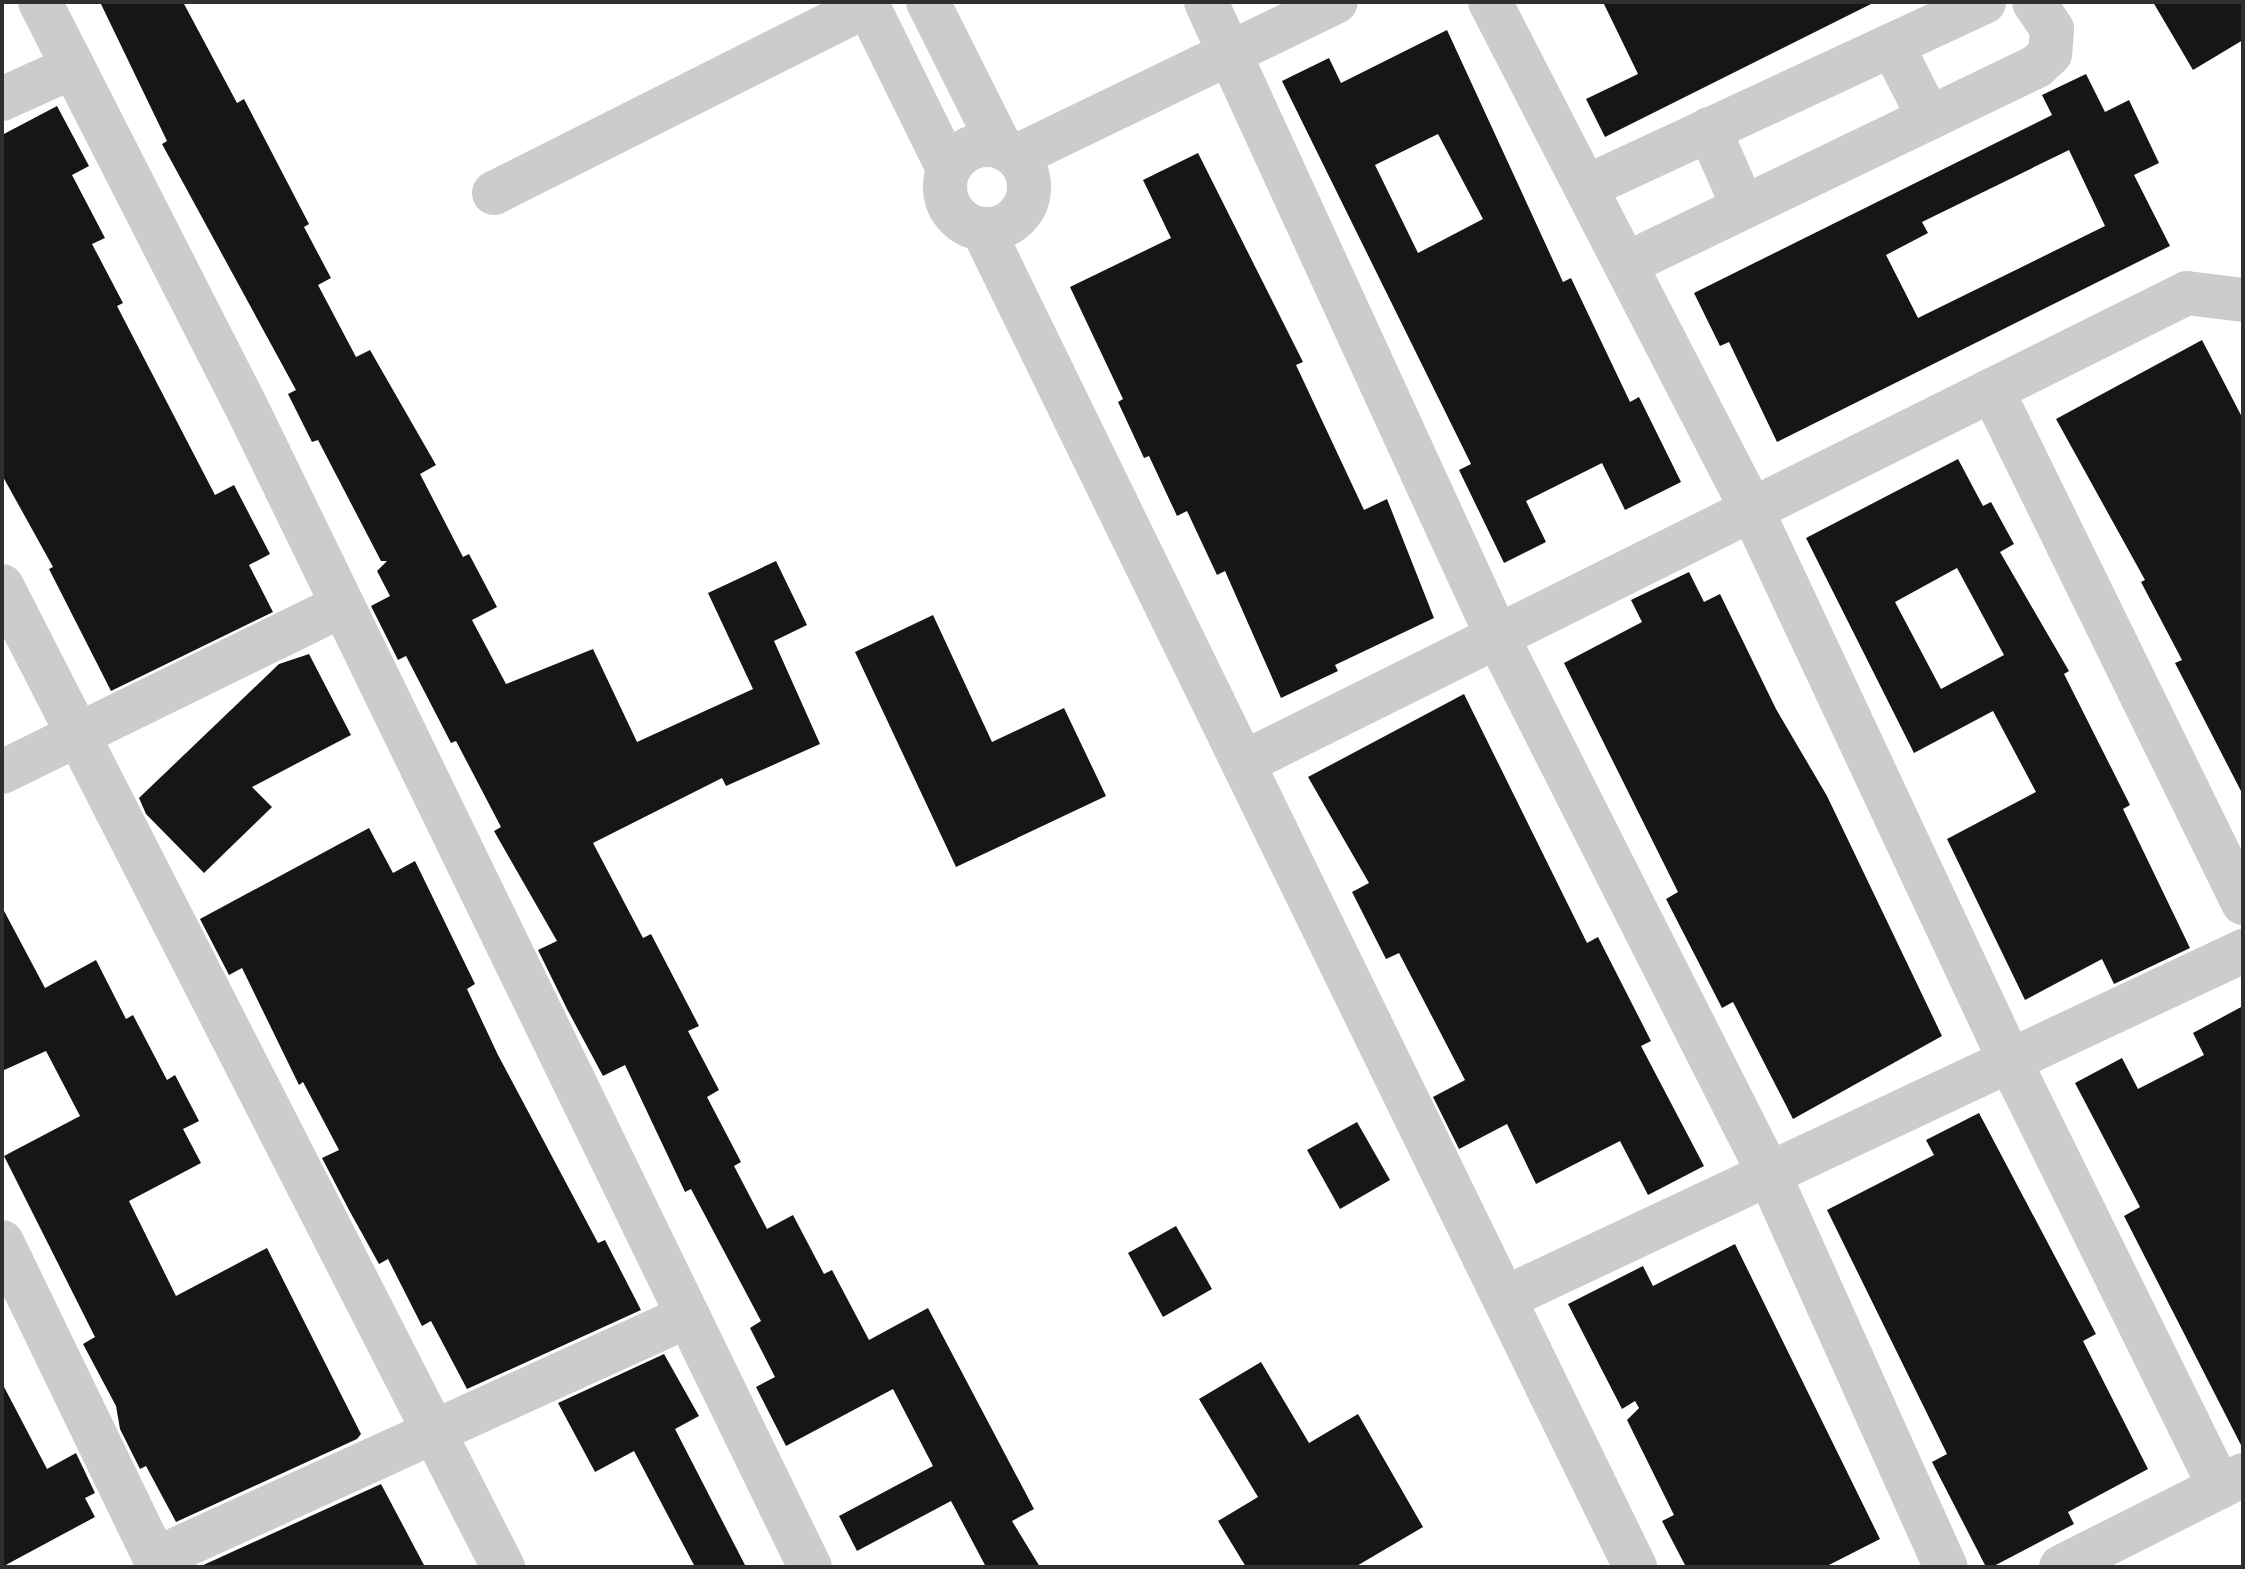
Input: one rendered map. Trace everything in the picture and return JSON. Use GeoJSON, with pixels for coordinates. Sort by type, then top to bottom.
{"type":"FeatureCollection","features":[{"type":"Feature","properties":{"kind":"street"},"geometry":{"type":"LineString","coordinates":[[40,2],[341,606],[810,1567]]}},
{"type":"Feature","properties":{"kind":"street"},"geometry":{"type":"LineString","coordinates":[[494,193],[867,4],[948,169],[945,196],[950,209],[964,223],[983,230],[1008,224],[1025,205],[1029,179],[1008,151],[928,2]]}},
{"type":"Feature","properties":{"kind":"street"},"geometry":{"type":"LineString","coordinates":[[1206,2],[1497,636],[1769,1174],[1946,1567]]}},
{"type":"Feature","properties":{"kind":"street"},"geometry":{"type":"LineString","coordinates":[[948,169],[970,148],[1008,151],[1231,54],[1336,2]]}},
{"type":"Feature","properties":{"kind":"street"},"geometry":{"type":"LineString","coordinates":[[1490,2],[1752,510],[2010,1061],[2232,1481],[2061,1567]]}},
{"type":"Feature","properties":{"kind":"street"},"geometry":{"type":"LineString","coordinates":[[1586,187],[1984,2]]}},
{"type":"Feature","properties":{"kind":"street"},"geometry":{"type":"LineString","coordinates":[[1626,264],[2037,66],[2050,54],[2052,29],[2034,2]]}},
{"type":"Feature","properties":{"kind":"street"},"geometry":{"type":"LineString","coordinates":[[1892,45],[1929,118]]}},
{"type":"Feature","properties":{"kind":"street"},"geometry":{"type":"LineString","coordinates":[[2,99],[73,67]]}},
{"type":"Feature","properties":{"kind":"street"},"geometry":{"type":"LineString","coordinates":[[1709,129],[1743,207]]}},
{"type":"Feature","properties":{"kind":"street"},"geometry":{"type":"LineString","coordinates":[[983,230],[1635,1567]]}},
{"type":"Feature","properties":{"kind":"street"},"geometry":{"type":"LineString","coordinates":[[1245,762],[2187,293],[2243,300]]}},
{"type":"Feature","properties":{"kind":"street"},"geometry":{"type":"LineString","coordinates":[[1992,390],[2243,903]]}},
{"type":"Feature","properties":{"kind":"street"},"geometry":{"type":"LineString","coordinates":[[2,586],[76,735],[439,1433],[503,1567]]}},
{"type":"Feature","properties":{"kind":"street"},"geometry":{"type":"LineString","coordinates":[[2,772],[341,606]]}},
{"type":"Feature","properties":{"kind":"street"},"geometry":{"type":"LineString","coordinates":[[1505,1298],[2243,951]]}},
{"type":"Feature","properties":{"kind":"street"},"geometry":{"type":"LineString","coordinates":[[2,1242],[157,1563],[688,1316]]}},
{"type":"Feature","properties":{"kind":"building"},"geometry":{"type":"Polygon","coordinates":[[[100,2],[183,2],[237,103],[244,99],[309,224],[304,227],[331,278],[318,285],[356,357],[370,350],[436,465],[420,474],[463,557],[469,554],[497,607],[472,620],[506,684],[593,649],[637,742],[753,689],[708,593],[776,561],[807,625],[774,641],[820,744],[726,786],[722,778],[593,843],[643,938],[651,934],[699,1026],[688,1031],[719,1090],[707,1097],[741,1162],[734,1166],[767,1229],[793,1215],[824,1274],[832,1270],[869,1340],[928,1308],[1034,1509],[1012,1521],[1040,1567],[986,1567],[951,1501],[857,1551],[839,1516],[933,1466],[893,1389],[786,1446],[756,1387],[775,1377],[750,1328],[761,1321],[691,1189],[685,1192],[625,1065],[603,1076],[567,1009],[538,950],[557,941],[494,831],[501,827],[456,741],[451,743],[406,656],[398,660],[371,606],[390,596],[377,571],[387,561],[381,561],[318,440],[312,442],[288,394],[296,390],[162,144],[167,141],[100,2]]]}},
{"type":"Feature","properties":{"kind":"building"},"geometry":{"type":"Polygon","coordinates":[[[1603,2],[1875,2],[1605,137],[1586,99],[1638,74],[1603,2]]]}},
{"type":"Feature","properties":{"kind":"building"},"geometry":{"type":"Polygon","coordinates":[[[2153,2],[2243,2],[2243,40],[2193,70],[2153,2]]]}},
{"type":"Feature","properties":{"kind":"building"},"geometry":{"type":"Polygon","coordinates":[[[1447,30],[1563,282],[1571,278],[1630,402],[1639,397],[1681,482],[1625,510],[1602,463],[1526,501],[1546,542],[1504,563],[1459,470],[1471,464],[1282,81],[1329,58],[1341,83],[1447,30]],[[1438,134],[1375,165],[1418,253],[1483,219],[1438,134]]]}},
{"type":"Feature","properties":{"kind":"building"},"geometry":{"type":"Polygon","coordinates":[[[2086,74],[2105,112],[2129,100],[2159,163],[2134,175],[2170,246],[1777,442],[1729,342],[1720,346],[1694,293],[2052,115],[2042,95],[2086,74]],[[2069,150],[1922,222],[1928,233],[1886,255],[1918,318],[2105,226],[2069,150]]]}},
{"type":"Feature","properties":{"kind":"building"},"geometry":{"type":"Polygon","coordinates":[[[57,106],[89,166],[72,175],[105,238],[92,244],[123,303],[117,306],[215,495],[234,485],[270,554],[249,565],[273,612],[111,691],[49,569],[53,567],[2,475],[2,135],[57,106]]]}},
{"type":"Feature","properties":{"kind":"building"},"geometry":{"type":"Polygon","coordinates":[[[1198,153],[1303,362],[1296,365],[1364,510],[1387,499],[1434,618],[1335,665],[1338,671],[1281,698],[1225,571],[1217,575],[1187,511],[1177,516],[1149,456],[1144,458],[1118,402],[1123,399],[1070,287],[1171,238],[1143,180],[1198,153]]]}},
{"type":"Feature","properties":{"kind":"building"},"geometry":{"type":"Polygon","coordinates":[[[2202,340],[2243,419],[2243,795],[2175,663],[2182,660],[2141,582],[2145,580],[2056,419],[2202,340]]]}},
{"type":"Feature","properties":{"kind":"building"},"geometry":{"type":"Polygon","coordinates":[[[1958,459],[1983,506],[1991,502],[2014,544],[2000,552],[2069,671],[2064,674],[2130,805],[2123,809],[2190,948],[2114,984],[2102,959],[2025,1000],[1947,839],[2036,792],[1993,711],[1914,753],[1806,538],[1958,459]],[[1957,568],[1895,602],[1941,689],[2004,655],[1957,568]]]}},
{"type":"Feature","properties":{"kind":"building"},"geometry":{"type":"Polygon","coordinates":[[[1689,572],[1704,602],[1720,594],[1776,709],[1827,796],[1942,1036],[1793,1119],[1733,1002],[1722,1008],[1666,899],[1678,892],[1564,663],[1642,622],[1631,600],[1689,572]]]}},
{"type":"Feature","properties":{"kind":"building"},"geometry":{"type":"Polygon","coordinates":[[[933,615],[992,742],[1064,708],[1106,796],[956,867],[855,652],[933,615]]]}},
{"type":"Feature","properties":{"kind":"building"},"geometry":{"type":"Polygon","coordinates":[[[309,654],[351,735],[252,787],[272,807],[204,873],[146,814],[139,798],[279,664],[309,654]]]}},
{"type":"Feature","properties":{"kind":"building"},"geometry":{"type":"Polygon","coordinates":[[[1464,694],[1587,943],[1598,937],[1651,1041],[1641,1046],[1704,1166],[1648,1195],[1620,1141],[1536,1184],[1507,1124],[1459,1149],[1433,1097],[1465,1080],[1399,953],[1386,959],[1352,892],[1369,883],[1308,777],[1464,694]]]}},
{"type":"Feature","properties":{"kind":"building"},"geometry":{"type":"Polygon","coordinates":[[[369,828],[393,873],[415,861],[475,984],[467,989],[498,1055],[598,1243],[605,1240],[641,1310],[467,1389],[431,1321],[422,1326],[388,1259],[379,1264],[322,1158],[339,1150],[303,1082],[299,1085],[242,968],[229,975],[200,919],[369,828]]]}},
{"type":"Feature","properties":{"kind":"building"},"geometry":{"type":"Polygon","coordinates":[[[2,907],[45,988],[96,960],[126,1019],[133,1015],[167,1080],[175,1075],[199,1121],[183,1129],[201,1163],[129,1201],[176,1296],[267,1248],[361,1434],[357,1439],[176,1522],[146,1466],[140,1469],[120,1429],[116,1406],[83,1344],[95,1337],[4,1156],[80,1116],[46,1051],[2,1071],[2,907]]]}},
{"type":"Feature","properties":{"kind":"building"},"geometry":{"type":"Polygon","coordinates":[[[2243,1006],[2243,1449],[2124,1216],[2140,1207],[2075,1083],[2122,1058],[2138,1089],[2204,1055],[2193,1033],[2243,1006]]]}},
{"type":"Feature","properties":{"kind":"building"},"geometry":{"type":"Polygon","coordinates":[[[1979,1113],[2096,1334],[2083,1341],[2148,1469],[2068,1512],[2074,1524],[1992,1567],[1986,1567],[1932,1462],[1947,1454],[1827,1210],[1934,1155],[1926,1140],[1979,1113]]]}},
{"type":"Feature","properties":{"kind":"building"},"geometry":{"type":"Polygon","coordinates":[[[1357,1122],[1390,1180],[1340,1209],[1307,1150],[1357,1122]]]}},
{"type":"Feature","properties":{"kind":"building"},"geometry":{"type":"Polygon","coordinates":[[[1176,1226],[1212,1289],[1163,1317],[1128,1253],[1176,1226]]]}},
{"type":"Feature","properties":{"kind":"building"},"geometry":{"type":"Polygon","coordinates":[[[1735,1244],[1880,1539],[1825,1567],[1686,1567],[1662,1521],[1674,1515],[1627,1420],[1639,1408],[1635,1401],[1622,1409],[1568,1304],[1643,1266],[1653,1286],[1735,1244]]]}},
{"type":"Feature","properties":{"kind":"building"},"geometry":{"type":"Polygon","coordinates":[[[664,1354],[699,1416],[675,1429],[746,1567],[695,1567],[634,1451],[595,1472],[558,1403],[664,1354]]]}},
{"type":"Feature","properties":{"kind":"building"},"geometry":{"type":"Polygon","coordinates":[[[1261,1362],[1309,1443],[1358,1414],[1423,1527],[1355,1567],[1246,1567],[1218,1521],[1258,1497],[1199,1399],[1261,1362]]]}},
{"type":"Feature","properties":{"kind":"building"},"geometry":{"type":"Polygon","coordinates":[[[2,1383],[47,1469],[76,1453],[95,1493],[85,1498],[95,1517],[2,1567],[2,1383]]]}},
{"type":"Feature","properties":{"kind":"building"},"geometry":{"type":"Polygon","coordinates":[[[381,1484],[425,1567],[199,1567],[381,1484]]]}}]}
